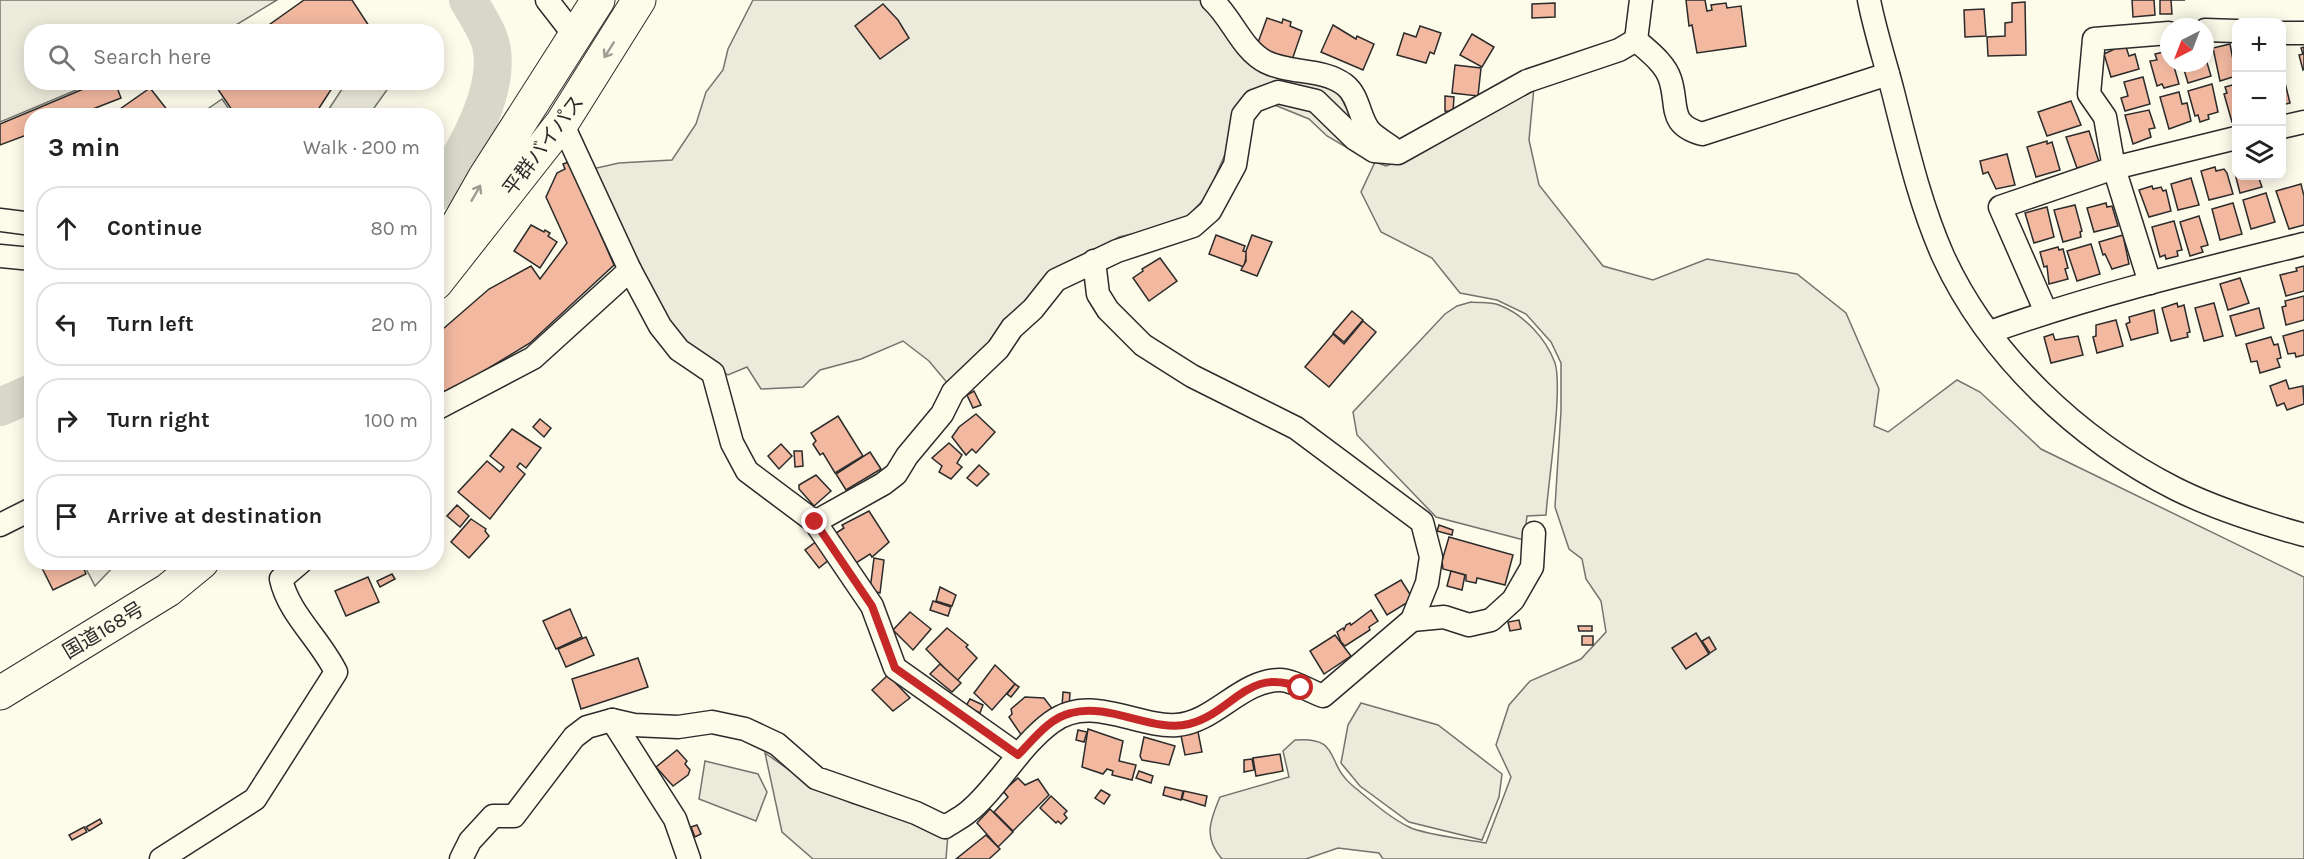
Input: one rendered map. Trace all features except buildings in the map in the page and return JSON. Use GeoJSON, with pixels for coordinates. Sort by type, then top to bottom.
{"type":"FeatureCollection","features":[{"type":"Feature","properties":{"kind":"highway","name":"平群バイパス"},"geometry":{"type":"LineString","coordinates":[[444,248],[485,177],[598,0]]}},
{"type":"Feature","properties":{"kind":"highway","name":"平群バイパス"},"geometry":{"type":"LineString","coordinates":[[444,273],[562,123],[639,0]]}},
{"type":"Feature","properties":{"kind":"highway","name":"国道168号"},"geometry":{"type":"LineString","coordinates":[[0,693],[168,590],[192,570]]}},
{"type":"Feature","properties":{"kind":"street"},"geometry":{"type":"LineString","coordinates":[[547,0],[575,36]]}},
{"type":"Feature","properties":{"kind":"street"},"geometry":{"type":"LineString","coordinates":[[1212,0],[1222,9],[1248,47],[1266,62],[1328,76],[1346,86],[1357,103],[1368,129],[1398,153]]}},
{"type":"Feature","properties":{"kind":"street"},"geometry":{"type":"LineString","coordinates":[[1636,40],[1641,0]]}},
{"type":"Feature","properties":{"kind":"street"},"geometry":{"type":"LineString","coordinates":[[1869,0],[1874,31],[1888,74],[1916,183],[1944,256],[1963,292],[2019,369],[2098,441],[2135,466],[2178,490],[2260,522],[2304,535]]}},
{"type":"Feature","properties":{"kind":"street"},"geometry":{"type":"LineString","coordinates":[[2214,30],[2232,31]]}},
{"type":"Feature","properties":{"kind":"street"},"geometry":{"type":"LineString","coordinates":[[2286,33],[2304,33]]}},
{"type":"Feature","properties":{"kind":"street"},"geometry":{"type":"LineString","coordinates":[[2150,283],[2114,168],[2105,117],[2089,94],[2094,39],[2160,34]]}},
{"type":"Feature","properties":{"kind":"street"},"geometry":{"type":"LineString","coordinates":[[815,522],[883,484],[896,474],[906,456],[942,414],[953,392],[998,349],[1012,328],[1033,309],[1056,280],[1117,251],[1193,226],[1210,211],[1235,165],[1244,115],[1254,101],[1278,92],[1316,101],[1355,139],[1374,151],[1398,153],[1527,81],[1619,50],[1636,40]]}},
{"type":"Feature","properties":{"kind":"street"},"geometry":{"type":"LineString","coordinates":[[1636,40],[1662,64],[1670,78],[1678,120],[1688,130],[1702,134],[1888,74]]}},
{"type":"Feature","properties":{"kind":"street"},"geometry":{"type":"LineString","coordinates":[[2286,126],[2304,122]]}},
{"type":"Feature","properties":{"kind":"street"},"geometry":{"type":"LineString","coordinates":[[562,123],[630,270],[660,326],[679,350],[713,373],[732,443],[747,471],[815,522],[872,606],[895,668],[1018,755]]}},
{"type":"Feature","properties":{"kind":"street"},"geometry":{"type":"LineString","coordinates":[[2046,312],[2000,207],[2114,168],[2232,139]]}},
{"type":"Feature","properties":{"kind":"street"},"geometry":{"type":"LineString","coordinates":[[0,220],[24,223]]}},
{"type":"Feature","properties":{"kind":"street"},"geometry":{"type":"LineString","coordinates":[[1990,332],[2046,312],[2304,244]]}},
{"type":"Feature","properties":{"kind":"street"},"geometry":{"type":"LineString","coordinates":[[0,256],[24,258]]}},
{"type":"Feature","properties":{"kind":"street"},"geometry":{"type":"LineString","coordinates":[[461,859],[470,840],[493,816],[514,816],[574,737],[587,727],[612,720],[634,725],[678,727],[712,722],[745,729],[777,744],[816,778],[916,813],[945,827],[969,812],[1018,755],[1052,722],[1070,713],[1091,710],[1173,726],[1190,724],[1258,685],[1274,681],[1282,680],[1323,696],[1412,620],[1427,583],[1431,557],[1422,522],[1296,428],[1192,376],[1143,345],[1108,310],[1098,294],[1094,261]]}},
{"type":"Feature","properties":{"kind":"street"},"geometry":{"type":"LineString","coordinates":[[444,405],[534,358],[630,270]]}},
{"type":"Feature","properties":{"kind":"street"},"geometry":{"type":"LineString","coordinates":[[0,525],[24,513]]}},
{"type":"Feature","properties":{"kind":"street"},"geometry":{"type":"LineString","coordinates":[[1412,620],[1444,617],[1468,626],[1491,620],[1513,600],[1532,567],[1534,533]]}},
{"type":"Feature","properties":{"kind":"street"},"geometry":{"type":"LineString","coordinates":[[161,859],[255,799],[336,672],[326,651],[285,596],[281,579],[292,570]]}},
{"type":"Feature","properties":{"kind":"street"},"geometry":{"type":"LineString","coordinates":[[612,720],[675,819],[689,859]]}},
{"type":"Feature","properties":{"kind":"shaded area"},"geometry":{"type":"Polygon","coordinates":[[[0,0],[277,0],[238,24],[24,24],[24,90],[76,90],[33,108],[24,108],[24,112],[0,122],[0,0]]]}},
{"type":"Feature","properties":{"kind":"shaded area"},"geometry":{"type":"Polygon","coordinates":[[[753,0],[1200,0],[1216,15],[1269,54],[1346,96],[1369,150],[1356,153],[1327,136],[1309,119],[1255,97],[1229,145],[1207,196],[1181,223],[1119,237],[1052,274],[1029,302],[1004,319],[988,347],[949,385],[929,361],[903,341],[861,359],[820,370],[803,387],[761,389],[747,367],[728,375],[680,339],[652,300],[592,169],[619,163],[672,160],[696,124],[706,92],[723,70],[728,49],[753,0]]]}},
{"type":"Feature","properties":{"kind":"shaded area"},"geometry":{"type":"Polygon","coordinates":[[[1534,87],[1529,140],[1539,185],[1603,266],[1653,280],[1707,259],[1797,274],[1846,313],[1879,389],[1874,426],[1888,432],[1957,380],[1980,392],[2041,449],[2304,577],[2304,859],[1383,859],[1379,853],[1338,848],[1306,859],[1222,859],[1210,836],[1211,821],[1220,797],[1289,777],[1283,751],[1295,740],[1320,742],[1327,747],[1344,778],[1387,814],[1402,823],[1416,830],[1486,843],[1511,777],[1496,745],[1509,705],[1530,681],[1581,659],[1606,632],[1601,601],[1586,579],[1582,559],[1569,549],[1555,507],[1561,411],[1561,363],[1551,342],[1526,314],[1497,300],[1460,293],[1432,258],[1381,232],[1361,192],[1375,162],[1386,166],[1413,156],[1534,87]]]}},
{"type":"Feature","properties":{"kind":"shaded area"},"geometry":{"type":"Polygon","coordinates":[[[341,90],[387,90],[374,108],[330,108],[341,90]]]}},
{"type":"Feature","properties":{"kind":"shaded area"},"geometry":{"type":"Polygon","coordinates":[[[222,99],[228,108],[209,108],[222,99]]]}},
{"type":"Feature","properties":{"kind":"shaded area"},"geometry":{"type":"Polygon","coordinates":[[[1471,302],[1496,304],[1517,314],[1540,336],[1555,363],[1556,414],[1546,515],[1527,516],[1524,540],[1436,517],[1357,435],[1353,412],[1445,314],[1457,306],[1471,302]]]}},
{"type":"Feature","properties":{"kind":"shaded area"},"geometry":{"type":"Polygon","coordinates":[[[87,570],[110,570],[95,586],[87,570]]]}},
{"type":"Feature","properties":{"kind":"shaded area"},"geometry":{"type":"Polygon","coordinates":[[[1361,703],[1438,725],[1502,774],[1499,797],[1482,840],[1409,822],[1360,786],[1341,763],[1348,725],[1361,703]]]}},
{"type":"Feature","properties":{"kind":"shaded area"},"geometry":{"type":"Polygon","coordinates":[[[765,753],[808,783],[851,803],[948,834],[946,859],[813,859],[782,832],[765,753]]]}},
{"type":"Feature","properties":{"kind":"shaded area"},"geometry":{"type":"Polygon","coordinates":[[[705,761],[758,774],[767,792],[756,821],[699,799],[705,761]]]}},
{"type":"Feature","properties":{"kind":"waterway"},"geometry":{"type":"LineString","coordinates":[[444,181],[459,159],[480,118],[492,75],[492,54],[488,36],[468,0]]}},
{"type":"Feature","properties":{"kind":"waterway"},"geometry":{"type":"LineString","coordinates":[[0,407],[24,396]]}},
{"type":"Feature","properties":{"kind":"route"},"geometry":{"type":"LineString","coordinates":[[815,522],[872,606],[895,668],[1018,755],[1052,722],[1070,713],[1091,710],[1173,726],[1190,724],[1258,685],[1282,680],[1301,688]]}}]}
